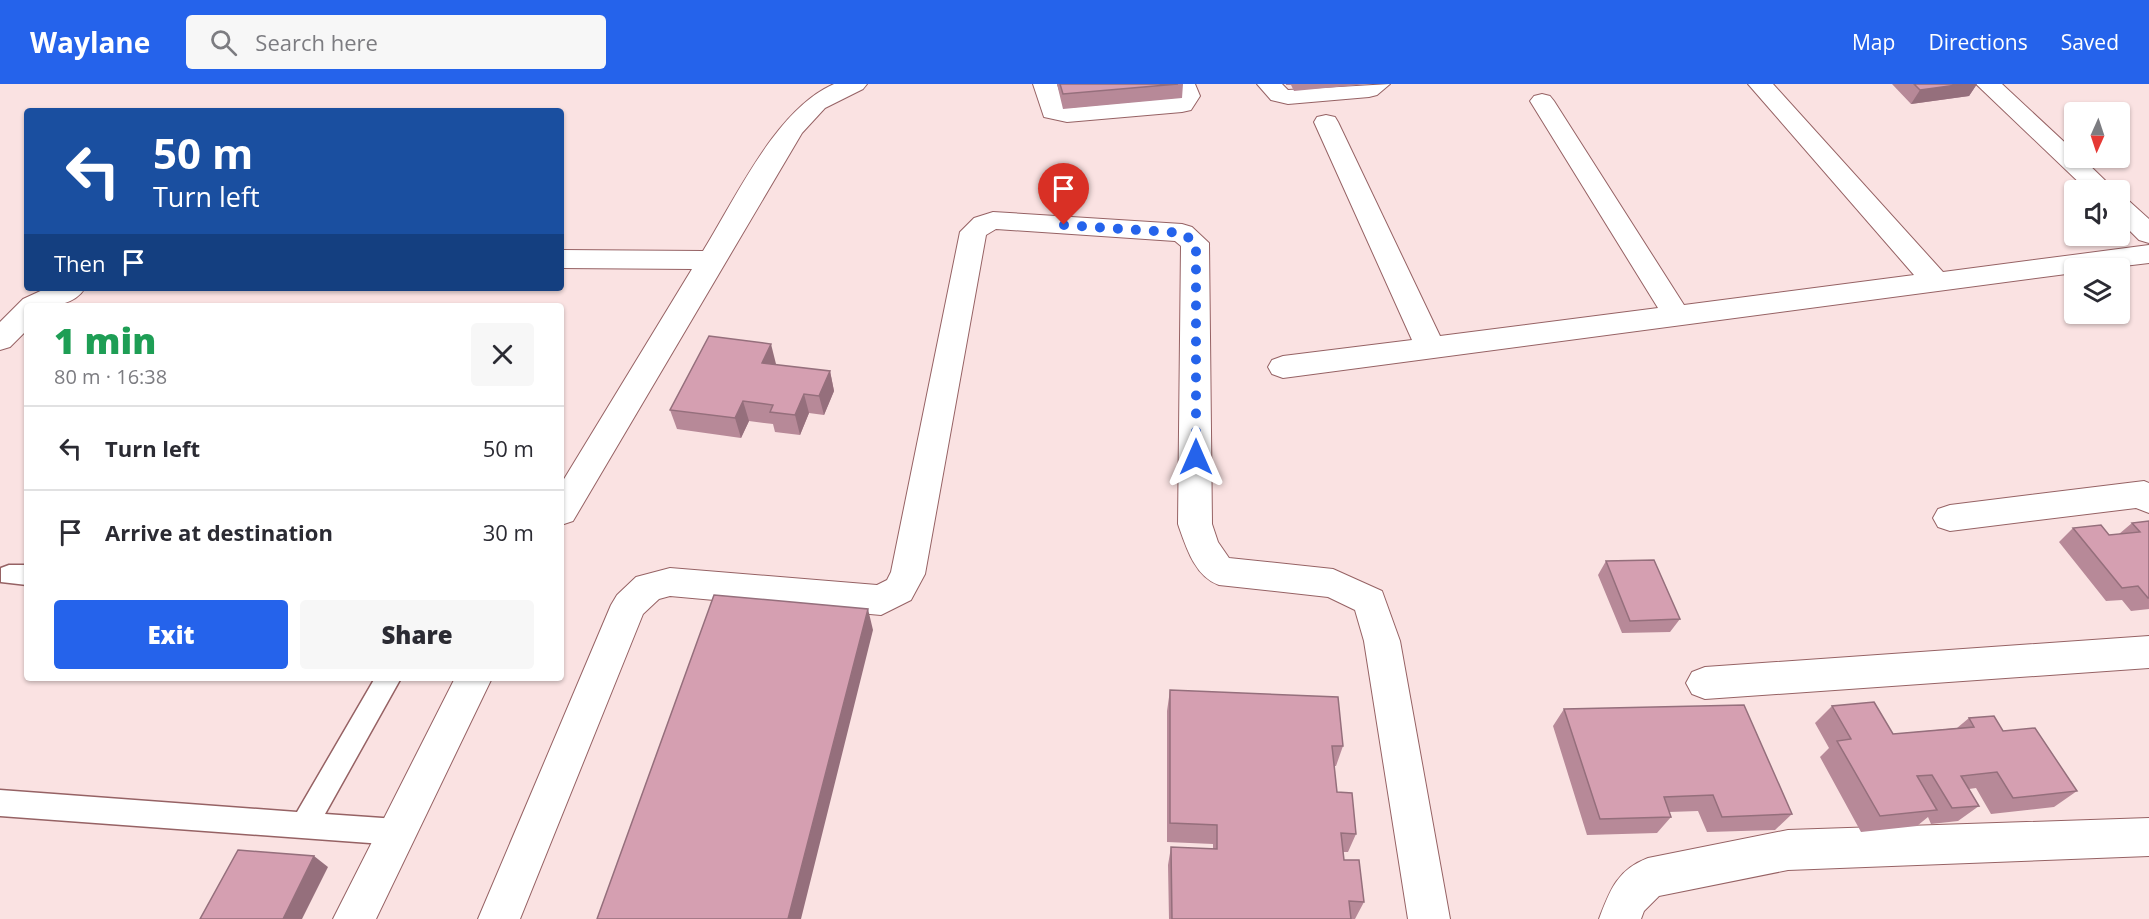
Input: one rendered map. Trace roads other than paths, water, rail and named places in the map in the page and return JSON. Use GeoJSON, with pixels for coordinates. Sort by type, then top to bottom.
{"type":"FeatureCollection","features":[{"type":"Feature","properties":{"kind":"street"},"geometry":{"type":"LineString","coordinates":[[564,507],[801,116],[823,96],[855,84]]}},
{"type":"Feature","properties":{"kind":"street"},"geometry":{"type":"LineString","coordinates":[[1045,84],[1053,112],[1067,115],[1182,105],[1188,96],[1183,84]]}},
{"type":"Feature","properties":{"kind":"street"},"geometry":{"type":"LineString","coordinates":[[1269,84],[1279,95],[1288,97],[1369,90],[1377,84]]}},
{"type":"Feature","properties":{"kind":"street"},"geometry":{"type":"LineString","coordinates":[[1760,84],[1936,282]]}},
{"type":"Feature","properties":{"kind":"street"},"geometry":{"type":"LineString","coordinates":[[1988,84],[2091,180]]}},
{"type":"Feature","properties":{"kind":"street"},"geometry":{"type":"LineString","coordinates":[[1542,101],[1677,316]]}},
{"type":"Feature","properties":{"kind":"street"},"geometry":{"type":"LineString","coordinates":[[1326,122],[1431,348]]}},
{"type":"Feature","properties":{"kind":"street"},"geometry":{"type":"LineString","coordinates":[[2130,216],[2149,234]]}},
{"type":"Feature","properties":{"kind":"street"},"geometry":{"type":"LineString","coordinates":[[499,919],[629,605],[648,587],[670,582],[881,600],[899,590],[908,574],[973,232],[993,220],[1182,233],[1196,243],[1195,524],[1203,547],[1219,572],[1333,583],[1370,601],[1382,641],[1429,919]]}},
{"type":"Feature","properties":{"kind":"street"},"geometry":{"type":"LineString","coordinates":[[1283,367],[2149,255]]}},
{"type":"Feature","properties":{"kind":"street"},"geometry":{"type":"LineString","coordinates":[[564,259],[712,260]]}},
{"type":"Feature","properties":{"kind":"street"},"geometry":{"type":"LineString","coordinates":[[39,303],[65,291]]}},
{"type":"Feature","properties":{"kind":"street"},"geometry":{"type":"LineString","coordinates":[[0,340],[24,315]]}},
{"type":"Feature","properties":{"kind":"street"},"geometry":{"type":"LineString","coordinates":[[1950,518],[2148,496]]}},
{"type":"Feature","properties":{"kind":"street"},"geometry":{"type":"LineString","coordinates":[[1705,683],[2149,652]]}},
{"type":"Feature","properties":{"kind":"street"},"geometry":{"type":"LineString","coordinates":[[354,919],[472,681]]}},
{"type":"Feature","properties":{"kind":"street"},"geometry":{"type":"LineString","coordinates":[[1620,919],[1628,898],[1648,878],[1788,850],[2149,837]]}},
{"type":"Feature","properties":{"kind":"lane"},"geometry":{"type":"LineString","coordinates":[[304,825],[386,681]]}},
{"type":"Feature","properties":{"kind":"lane"},"geometry":{"type":"LineString","coordinates":[[0,803],[397,832]]}}]}
